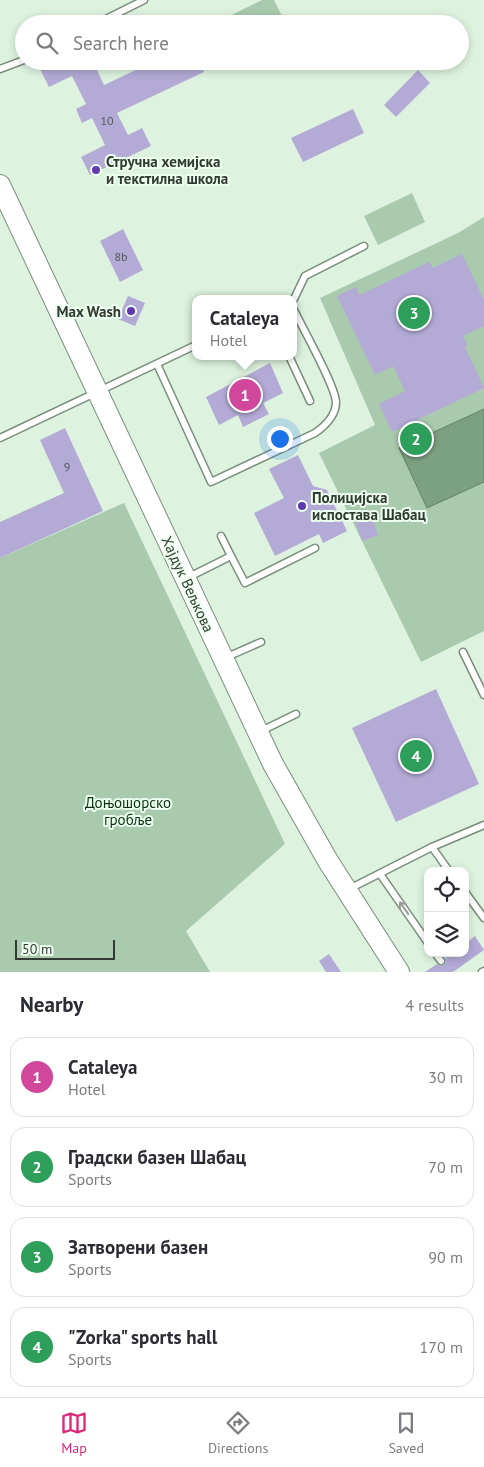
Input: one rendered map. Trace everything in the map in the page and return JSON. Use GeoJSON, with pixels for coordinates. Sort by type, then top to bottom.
{"type":"FeatureCollection","features":[{"type":"Feature","properties":{"kind":"main road","name":"Хајдук Вељкова"},"geometry":{"type":"LineString","coordinates":[[0,184],[258,732],[292,798],[346,890],[399,972]]}},
{"type":"Feature","properties":{"kind":"lane"},"geometry":{"type":"LineString","coordinates":[[114,15],[144,0]]}},
{"type":"Feature","properties":{"kind":"lane"},"geometry":{"type":"LineString","coordinates":[[0,69],[15,62]]}},
{"type":"Feature","properties":{"kind":"lane"},"geometry":{"type":"LineString","coordinates":[[296,295],[305,276],[364,246]]}},
{"type":"Feature","properties":{"kind":"lane"},"geometry":{"type":"LineString","coordinates":[[156,364],[211,482],[315,433],[331,417],[336,403],[333,388],[297,316]]}},
{"type":"Feature","properties":{"kind":"lane"},"geometry":{"type":"LineString","coordinates":[[0,438],[192,348]]}},
{"type":"Feature","properties":{"kind":"lane"},"geometry":{"type":"LineString","coordinates":[[291,360],[310,401]]}},
{"type":"Feature","properties":{"kind":"lane"},"geometry":{"type":"LineString","coordinates":[[221,536],[244,583],[315,548]]}},
{"type":"Feature","properties":{"kind":"lane"},"geometry":{"type":"LineString","coordinates":[[186,578],[231,556]]}},
{"type":"Feature","properties":{"kind":"lane"},"geometry":{"type":"LineString","coordinates":[[223,659],[260,642]]}},
{"type":"Feature","properties":{"kind":"lane"},"geometry":{"type":"LineString","coordinates":[[463,652],[484,695]]}},
{"type":"Feature","properties":{"kind":"lane"},"geometry":{"type":"LineString","coordinates":[[258,732],[296,714]]}},
{"type":"Feature","properties":{"kind":"lane"},"geometry":{"type":"LineString","coordinates":[[346,890],[432,847],[484,825]]}},
{"type":"Feature","properties":{"kind":"lane"},"geometry":{"type":"LineString","coordinates":[[432,847],[446,867]]}},
{"type":"Feature","properties":{"kind":"lane"},"geometry":{"type":"LineString","coordinates":[[380,874],[424,937]]}},
{"type":"Feature","properties":{"kind":"lane"},"geometry":{"type":"LineString","coordinates":[[469,897],[484,918]]}},
{"type":"Feature","properties":{"kind":"lane"},"geometry":{"type":"LineString","coordinates":[[438,957],[441,961]]}},
{"type":"Feature","properties":{"kind":"green space"},"geometry":{"type":"Polygon","coordinates":[[[262,0],[274,0],[282,15],[231,15],[262,0]]]}},
{"type":"Feature","properties":{"kind":"green space"},"geometry":{"type":"Polygon","coordinates":[[[412,193],[425,222],[378,245],[364,216],[412,193]]]}},
{"type":"Feature","properties":{"kind":"green space"},"geometry":{"type":"Polygon","coordinates":[[[484,217],[484,631],[421,662],[319,453],[375,425],[320,298],[458,233],[484,217]]]}},
{"type":"Feature","properties":{"kind":"green space","name":"Доњошорско гробље"},"geometry":{"type":"Polygon","coordinates":[[[124,503],[285,844],[186,931],[210,972],[0,972],[0,558],[124,503]]]}},
{"type":"Feature","properties":{"kind":"shaded area"},"geometry":{"type":"Polygon","coordinates":[[[484,409],[484,482],[427,508],[399,448],[484,409]]]}},
{"type":"Feature","properties":{"kind":"building"},"geometry":{"type":"Polygon","coordinates":[[[40,70],[97,70],[104,85],[136,70],[203,70],[204,72],[117,113],[128,135],[142,128],[151,146],[90,175],[81,157],[105,145],[92,118],[82,123],[76,109],[86,104],[72,76],[49,87],[40,70]]]}},
{"type":"Feature","properties":{"kind":"building"},"geometry":{"type":"Polygon","coordinates":[[[418,70],[430,83],[396,117],[384,105],[418,70]]]}},
{"type":"Feature","properties":{"kind":"building"},"geometry":{"type":"Polygon","coordinates":[[[353,109],[364,133],[303,162],[291,138],[353,109]]]}},
{"type":"Feature","properties":{"kind":"building"},"geometry":{"type":"Polygon","coordinates":[[[123,229],[143,270],[120,282],[100,241],[123,229]]]}},
{"type":"Feature","properties":{"kind":"building"},"geometry":{"type":"Polygon","coordinates":[[[462,254],[484,300],[484,326],[463,336],[468,346],[465,347],[484,388],[392,432],[379,404],[405,391],[393,366],[375,375],[337,296],[356,287],[359,295],[429,262],[433,268],[462,254]]]}},
{"type":"Feature","properties":{"kind":"building","name":"Max Wash"},"geometry":{"type":"Polygon","coordinates":[[[128,296],[145,303],[135,326],[118,319],[128,296]]]}},
{"type":"Feature","properties":{"kind":"building"},"geometry":{"type":"Polygon","coordinates":[[[270,363],[283,393],[263,403],[269,414],[243,427],[238,415],[219,425],[206,397],[270,363]]]}},
{"type":"Feature","properties":{"kind":"building"},"geometry":{"type":"Polygon","coordinates":[[[65,428],[103,511],[0,558],[0,522],[64,493],[40,440],[65,428]]]}},
{"type":"Feature","properties":{"kind":"building","name":"Полицијска испостава Шабац"},"geometry":{"type":"Polygon","coordinates":[[[298,455],[313,486],[327,490],[347,531],[323,543],[319,534],[275,556],[254,513],[284,498],[269,469],[298,455]]]}},
{"type":"Feature","properties":{"kind":"building"},"geometry":{"type":"Polygon","coordinates":[[[371,516],[378,535],[362,541],[355,521],[371,516]]]}},
{"type":"Feature","properties":{"kind":"building"},"geometry":{"type":"Polygon","coordinates":[[[436,689],[479,784],[396,822],[352,728],[436,689]]]}},
{"type":"Feature","properties":{"kind":"building"},"geometry":{"type":"Polygon","coordinates":[[[475,936],[484,950],[453,972],[425,972],[437,964],[440,966],[444,965],[446,957],[469,957],[469,941],[475,936]]]}},
{"type":"Feature","properties":{"kind":"building"},"geometry":{"type":"Polygon","coordinates":[[[329,954],[341,972],[326,972],[319,961],[329,954]]]}},
{"type":"Feature","properties":{"kind":"place","name":"Стручна хемијска и текстилна школа"},"geometry":{"type":"Point","coordinates":[96,170]}},
{"type":"Feature","properties":{"kind":"place","name":"Max Wash"},"geometry":{"type":"Point","coordinates":[131,311]}},
{"type":"Feature","properties":{"kind":"place","name":"Затворени базен"},"geometry":{"type":"Point","coordinates":[414,313]}},
{"type":"Feature","properties":{"kind":"place","name":"Cataleya"},"geometry":{"type":"Point","coordinates":[245,395]}},
{"type":"Feature","properties":{"kind":"place","name":"Градски базен Шабац"},"geometry":{"type":"Point","coordinates":[416,439]}},
{"type":"Feature","properties":{"kind":"place","name":"Полицијска испостава Шабац"},"geometry":{"type":"Point","coordinates":[302,506]}},
{"type":"Feature","properties":{"kind":"place","name":"\"Zorka\" sports hall"},"geometry":{"type":"Point","coordinates":[416,756]}}]}
